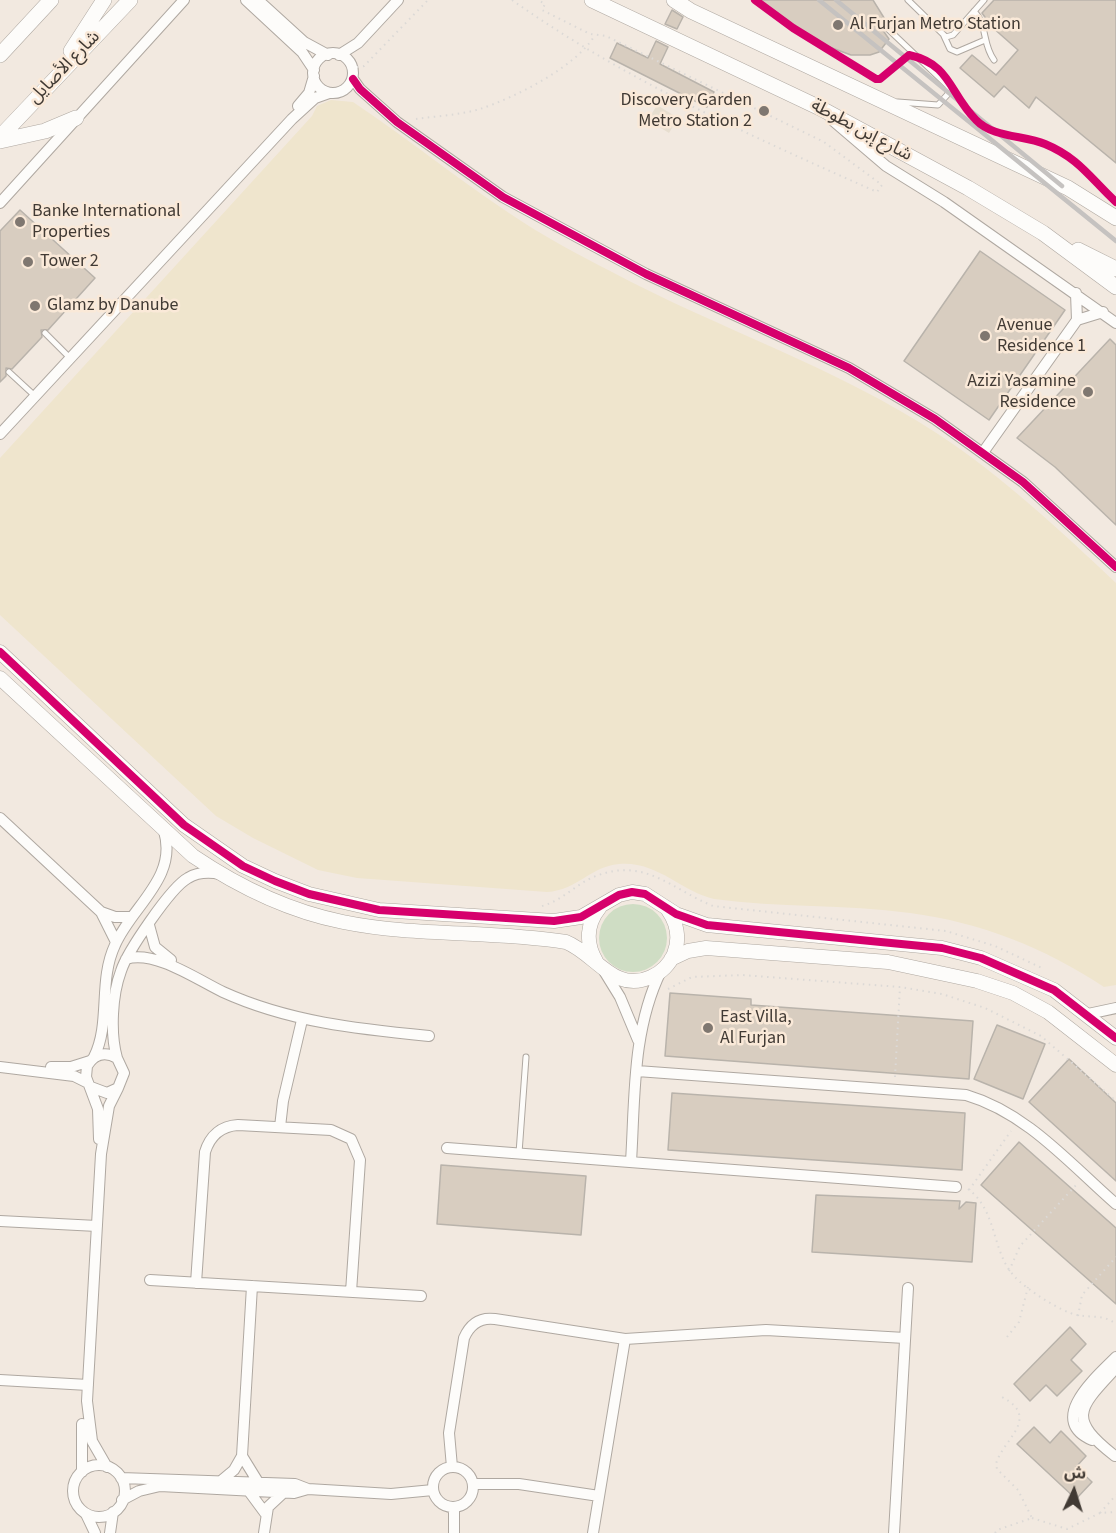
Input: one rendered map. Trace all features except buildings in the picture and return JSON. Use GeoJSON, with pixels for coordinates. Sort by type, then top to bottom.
{"type":"FeatureCollection","features":[{"type":"Feature","properties":{"kind":"main road"},"geometry":{"type":"LineString","coordinates":[[1,53],[51,0]]}},
{"type":"Feature","properties":{"kind":"main road"},"geometry":{"type":"LineString","coordinates":[[56,77],[105,0]]}},
{"type":"Feature","properties":{"kind":"main road","name":"شارع الأصايل"},"geometry":{"type":"LineString","coordinates":[[0,139],[130,0]]}},
{"type":"Feature","properties":{"kind":"main road","name":"شارع إبن بطوطة"},"geometry":{"type":"LineString","coordinates":[[592,0],[820,108],[968,188],[1043,233],[1116,287]]}},
{"type":"Feature","properties":{"kind":"main road"},"geometry":{"type":"LineString","coordinates":[[667,0],[686,6]]}},
{"type":"Feature","properties":{"kind":"main road","name":"شارع إبن بطوطة"},"geometry":{"type":"LineString","coordinates":[[674,0],[1068,188],[1116,218]]}},
{"type":"Feature","properties":{"kind":"main road"},"geometry":{"type":"LineString","coordinates":[[0,139],[28,136],[76,118]]}},
{"type":"Feature","properties":{"kind":"main road"},"geometry":{"type":"LineString","coordinates":[[1043,233],[1116,269]]}},
{"type":"Feature","properties":{"kind":"street"},"geometry":{"type":"LineString","coordinates":[[0,203],[183,0]]}},
{"type":"Feature","properties":{"kind":"street"},"geometry":{"type":"LineString","coordinates":[[161,24],[174,19],[192,0]]}},
{"type":"Feature","properties":{"kind":"street"},"geometry":{"type":"LineString","coordinates":[[246,0],[302,52],[319,87],[329,93]]}},
{"type":"Feature","properties":{"kind":"street"},"geometry":{"type":"LineString","coordinates":[[258,0],[303,42],[334,55],[352,67],[352,79],[360,89],[380,105],[384,112]]}},
{"type":"Feature","properties":{"kind":"street"},"geometry":{"type":"LineString","coordinates":[[292,119],[294,111],[312,88],[319,60],[358,43],[399,0]]}},
{"type":"Feature","properties":{"kind":"street"},"geometry":{"type":"LineString","coordinates":[[341,92],[352,79]]}},
{"type":"Feature","properties":{"kind":"street"},"geometry":{"type":"LineString","coordinates":[[0,434],[292,119],[315,98],[341,92],[356,96],[376,110],[384,112],[473,176],[538,217],[683,292],[849,368],[926,413],[984,452],[1029,488],[1116,567]]}},
{"type":"Feature","properties":{"kind":"street"},"geometry":{"type":"LineString","coordinates":[[820,108],[854,141],[886,166],[944,202],[1116,323]]}},
{"type":"Feature","properties":{"kind":"street"},"geometry":{"type":"LineString","coordinates":[[984,452],[1077,320],[1076,293]]}},
{"type":"Feature","properties":{"kind":"street"},"geometry":{"type":"LineString","coordinates":[[1077,320],[1103,312]]}},
{"type":"Feature","properties":{"kind":"street"},"geometry":{"type":"LineString","coordinates":[[0,652],[184,825],[243,866],[309,894],[379,910],[554,921],[581,917],[608,900],[632,892],[651,897],[666,908],[707,925],[895,941],[942,948],[981,958],[1018,972],[1053,990],[1088,1014],[1116,1038]]}},
{"type":"Feature","properties":{"kind":"street"},"geometry":{"type":"LineString","coordinates":[[0,678],[164,831],[220,875],[279,904],[343,922],[375,927],[551,940],[577,947],[618,979],[636,981],[662,970]]}},
{"type":"Feature","properties":{"kind":"street"},"geometry":{"type":"LineString","coordinates":[[0,818],[101,912],[116,942]]}},
{"type":"Feature","properties":{"kind":"street"},"geometry":{"type":"LineString","coordinates":[[101,1154],[98,1109],[86,1072],[101,1035],[106,971],[116,942],[166,866],[167,848],[164,831]]}},
{"type":"Feature","properties":{"kind":"street"},"geometry":{"type":"LineString","coordinates":[[220,875],[204,873],[181,882],[126,959],[116,994],[113,1041],[124,1073],[109,1106],[101,1154],[87,1401],[92,1441],[107,1467],[121,1478],[185,1482],[283,1493],[299,1493],[308,1489]]}},
{"type":"Feature","properties":{"kind":"street"},"geometry":{"type":"LineString","coordinates":[[608,900],[594,915],[588,934],[589,944],[599,966],[620,997],[639,1043]]}},
{"type":"Feature","properties":{"kind":"street"},"geometry":{"type":"LineString","coordinates":[[141,904],[157,914]]}},
{"type":"Feature","properties":{"kind":"street"},"geometry":{"type":"LineString","coordinates":[[631,1162],[639,1043],[649,998],[662,970],[671,959],[677,933],[666,908]]}},
{"type":"Feature","properties":{"kind":"street"},"geometry":{"type":"LineString","coordinates":[[101,912],[116,917],[131,917]]}},
{"type":"Feature","properties":{"kind":"street"},"geometry":{"type":"LineString","coordinates":[[149,925],[155,947],[190,975]]}},
{"type":"Feature","properties":{"kind":"street"},"geometry":{"type":"LineString","coordinates":[[671,959],[697,949],[716,948],[888,962],[937,971],[977,981],[1031,1002],[1072,1028],[1116,1065]]}},
{"type":"Feature","properties":{"kind":"street"},"geometry":{"type":"LineString","coordinates":[[126,959],[150,957],[249,1003],[302,1020],[353,1029],[429,1036]]}},
{"type":"Feature","properties":{"kind":"street"},"geometry":{"type":"LineString","coordinates":[[1088,1014],[1116,1008]]}},
{"type":"Feature","properties":{"kind":"street"},"geometry":{"type":"LineString","coordinates":[[280,1127],[283,1101],[302,1020]]}},
{"type":"Feature","properties":{"kind":"street"},"geometry":{"type":"LineString","coordinates":[[29,1069],[71,1067],[103,1054],[117,1058]]}},
{"type":"Feature","properties":{"kind":"street"},"geometry":{"type":"LineString","coordinates":[[0,1067],[74,1076],[102,1092],[118,1088]]}},
{"type":"Feature","properties":{"kind":"street"},"geometry":{"type":"LineString","coordinates":[[637,1071],[966,1095],[985,1101],[1020,1119],[1116,1204]]}},
{"type":"Feature","properties":{"kind":"street"},"geometry":{"type":"LineString","coordinates":[[196,1283],[207,1146],[219,1130],[231,1125],[280,1127],[338,1131],[356,1146],[360,1160],[351,1292]]}},
{"type":"Feature","properties":{"kind":"street"},"geometry":{"type":"LineString","coordinates":[[447,1148],[957,1187]]}},
{"type":"Feature","properties":{"kind":"street"},"geometry":{"type":"LineString","coordinates":[[0,1221],[97,1226]]}},
{"type":"Feature","properties":{"kind":"street"},"geometry":{"type":"LineString","coordinates":[[150,1280],[422,1296]]}},
{"type":"Feature","properties":{"kind":"street"},"geometry":{"type":"LineString","coordinates":[[222,1480],[234,1470],[242,1456],[252,1286]]}},
{"type":"Feature","properties":{"kind":"street"},"geometry":{"type":"LineString","coordinates":[[894,1533],[908,1288]]}},
{"type":"Feature","properties":{"kind":"street"},"geometry":{"type":"LineString","coordinates":[[452,1467],[449,1433],[464,1338],[476,1322],[488,1318],[625,1339],[766,1330],[905,1338]]}},
{"type":"Feature","properties":{"kind":"street"},"geometry":{"type":"LineString","coordinates":[[594,1533],[625,1339]]}},
{"type":"Feature","properties":{"kind":"street"},"geometry":{"type":"LineString","coordinates":[[1115,1456],[1096,1441],[1084,1436],[1076,1426],[1073,1408],[1116,1357]]}},
{"type":"Feature","properties":{"kind":"street"},"geometry":{"type":"LineString","coordinates":[[1096,1441],[1084,1424],[1084,1405],[1116,1368]]}},
{"type":"Feature","properties":{"kind":"street"},"geometry":{"type":"LineString","coordinates":[[0,1380],[88,1385]]}},
{"type":"Feature","properties":{"kind":"street"},"geometry":{"type":"LineString","coordinates":[[87,1401],[82,1412],[82,1472],[73,1490],[76,1504],[86,1514],[95,1533]]}},
{"type":"Feature","properties":{"kind":"street"},"geometry":{"type":"LineString","coordinates":[[242,1456],[258,1482]]}},
{"type":"Feature","properties":{"kind":"street"},"geometry":{"type":"LineString","coordinates":[[82,1472],[94,1466],[107,1467]]}},
{"type":"Feature","properties":{"kind":"street"},"geometry":{"type":"LineString","coordinates":[[452,1467],[468,1473],[473,1484],[471,1497],[460,1506],[454,1507],[438,1500],[434,1490],[438,1475],[452,1467]]}},
{"type":"Feature","properties":{"kind":"street"},"geometry":{"type":"LineString","coordinates":[[121,1478],[124,1489],[123,1500]]}},
{"type":"Feature","properties":{"kind":"street"},"geometry":{"type":"LineString","coordinates":[[86,1514],[103,1516],[113,1512],[123,1500],[147,1488],[185,1482],[222,1480],[295,1484],[308,1489],[391,1494],[434,1490]]}},
{"type":"Feature","properties":{"kind":"street"},"geometry":{"type":"LineString","coordinates":[[473,1484],[519,1484],[599,1496]]}},
{"type":"Feature","properties":{"kind":"street"},"geometry":{"type":"LineString","coordinates":[[248,1490],[265,1513]]}},
{"type":"Feature","properties":{"kind":"street"},"geometry":{"type":"LineString","coordinates":[[264,1533],[265,1513],[272,1501],[283,1493]]}},
{"type":"Feature","properties":{"kind":"street"},"geometry":{"type":"LineString","coordinates":[[454,1507],[454,1533]]}},
{"type":"Feature","properties":{"kind":"street"},"geometry":{"type":"LineString","coordinates":[[110,1533],[113,1512]]}},
{"type":"Feature","properties":{"kind":"lane"},"geometry":{"type":"LineString","coordinates":[[908,0],[944,36],[950,49],[957,52],[985,39]]}},
{"type":"Feature","properties":{"kind":"lane"},"geometry":{"type":"LineString","coordinates":[[944,36],[953,35],[984,0]]}},
{"type":"Feature","properties":{"kind":"lane"},"geometry":{"type":"LineString","coordinates":[[974,11],[984,24],[985,39],[994,60]]}},
{"type":"Feature","properties":{"kind":"lane"},"geometry":{"type":"LineString","coordinates":[[884,100],[934,106],[943,102],[949,90],[947,82],[887,28]]}},
{"type":"Feature","properties":{"kind":"lane"},"geometry":{"type":"LineString","coordinates":[[45,333],[70,358]]}},
{"type":"Feature","properties":{"kind":"lane"},"geometry":{"type":"LineString","coordinates":[[9,372],[35,396]]}},
{"type":"Feature","properties":{"kind":"lane"},"geometry":{"type":"LineString","coordinates":[[519,1153],[526,1057]]}},
{"type":"Feature","properties":{"kind":"path"},"geometry":{"type":"LineString","coordinates":[[352,67],[364,66],[428,0]]}},
{"type":"Feature","properties":{"kind":"path"},"geometry":{"type":"LineString","coordinates":[[512,0],[586,50],[708,115],[877,192],[882,185],[824,142],[606,36],[595,35],[542,10],[545,4],[538,0]]}},
{"type":"Feature","properties":{"kind":"path"},"geometry":{"type":"LineString","coordinates":[[398,122],[479,109],[532,86],[586,50],[595,35]]}},
{"type":"Feature","properties":{"kind":"path"},"geometry":{"type":"LineString","coordinates":[[538,906],[546,905],[595,876],[623,869],[644,872],[667,880],[687,895],[713,906],[946,931]]}},
{"type":"Feature","properties":{"kind":"path"},"geometry":{"type":"LineString","coordinates":[[649,998],[692,977],[742,975],[900,987],[964,1000],[1024,1025],[1057,1047],[1116,1101]]}},
{"type":"Feature","properties":{"kind":"path"},"geometry":{"type":"LineString","coordinates":[[894,1089],[900,987]]}},
{"type":"Feature","properties":{"kind":"path"},"geometry":{"type":"LineString","coordinates":[[969,1190],[1020,1119]]}},
{"type":"Feature","properties":{"kind":"path"},"geometry":{"type":"LineString","coordinates":[[1009,1271],[1025,1239],[1084,1176]]}},
{"type":"Feature","properties":{"kind":"path"},"geometry":{"type":"LineString","coordinates":[[957,1187],[969,1190],[986,1208],[1009,1271],[1065,1312],[1078,1316],[1106,1318],[1116,1324]]}},
{"type":"Feature","properties":{"kind":"path"},"geometry":{"type":"LineString","coordinates":[[1078,1316],[1082,1295],[1116,1257]]}},
{"type":"Feature","properties":{"kind":"path"},"geometry":{"type":"LineString","coordinates":[[1007,1337],[1019,1322],[1029,1287]]}},
{"type":"Feature","properties":{"kind":"path"},"geometry":{"type":"LineString","coordinates":[[1002,1397],[1011,1402],[1018,1412],[1019,1422],[996,1464],[997,1469],[1018,1490],[1032,1518]]}},
{"type":"Feature","properties":{"kind":"path"},"geometry":{"type":"LineString","coordinates":[[994,1533],[1032,1518],[1067,1531],[1100,1513],[1116,1495]]}},
{"type":"Feature","properties":{"kind":"path"},"geometry":{"type":"LineString","coordinates":[[1100,1513],[1116,1512]]}},
{"type":"Feature","properties":{"kind":"shaded area"},"geometry":{"type":"Polygon","coordinates":[[[657,105],[678,118],[669,133],[648,120],[657,105]]]}},
{"type":"Feature","properties":{"kind":"green space"},"geometry":{"type":"Polygon","coordinates":[[[633,904],[646,907],[657,914],[664,925],[667,938],[664,951],[657,962],[646,969],[633,972],[620,969],[609,962],[602,951],[599,938],[602,925],[609,914],[620,907],[633,904]]]}},
{"type":"Feature","properties":{"kind":"sand"},"geometry":{"type":"Polygon","coordinates":[[[331,100],[353,102],[489,200],[572,251],[653,293],[818,368],[899,410],[962,450],[1008,486],[1116,583],[1116,985],[1104,987],[1059,960],[1035,949],[962,923],[886,910],[763,904],[714,899],[690,890],[646,867],[633,864],[619,864],[599,869],[567,887],[547,892],[357,878],[318,870],[253,838],[216,816],[0,615],[0,458],[312,116],[317,106],[331,100]]]}},
{"type":"Feature","properties":{"kind":"railway"},"geometry":{"type":"LineString","coordinates":[[819,0],[1116,241]]}},
{"type":"Feature","properties":{"kind":"railway"},"geometry":{"type":"LineString","coordinates":[[836,0],[1062,186]]}},
{"type":"Feature","properties":{"kind":"cycle path"},"geometry":{"type":"LineString","coordinates":[[755,0],[793,28],[876,79],[880,79],[909,55],[923,59],[942,72],[967,110],[983,126],[1000,133],[1037,141],[1057,150],[1076,162],[1116,202]]}},
{"type":"Feature","properties":{"kind":"cycle path"},"geometry":{"type":"LineString","coordinates":[[353,79],[360,89],[397,122],[503,197],[646,274],[849,368],[935,419],[1023,482],[1116,567]]}},
{"type":"Feature","properties":{"kind":"cycle path"},"geometry":{"type":"LineString","coordinates":[[0,652],[184,825],[243,866],[309,894],[379,910],[554,921],[581,917],[619,895],[632,892],[645,894],[676,914],[707,925],[942,948],[981,958],[1054,990],[1116,1038]]}},
{"type":"Feature","properties":{"kind":"place","name":"Al Furjan Metro Station"},"geometry":{"type":"Point","coordinates":[838,25]}},
{"type":"Feature","properties":{"kind":"place","name":"Discovery Garden Metro Station 2"},"geometry":{"type":"Point","coordinates":[764,111]}},
{"type":"Feature","properties":{"kind":"place","name":"Banke International Properties"},"geometry":{"type":"Point","coordinates":[20,222]}},
{"type":"Feature","properties":{"kind":"place","name":"Tower 2"},"geometry":{"type":"Point","coordinates":[28,262]}},
{"type":"Feature","properties":{"kind":"place","name":"Glamz by Danube"},"geometry":{"type":"Point","coordinates":[35,306]}},
{"type":"Feature","properties":{"kind":"place","name":"Avenue Residence 1"},"geometry":{"type":"Point","coordinates":[985,336]}},
{"type":"Feature","properties":{"kind":"place","name":"Azizi Yasamine Residence"},"geometry":{"type":"Point","coordinates":[1088,392]}},
{"type":"Feature","properties":{"kind":"place","name":"East Villa, Al Furjan"},"geometry":{"type":"Point","coordinates":[708,1028]}}]}
